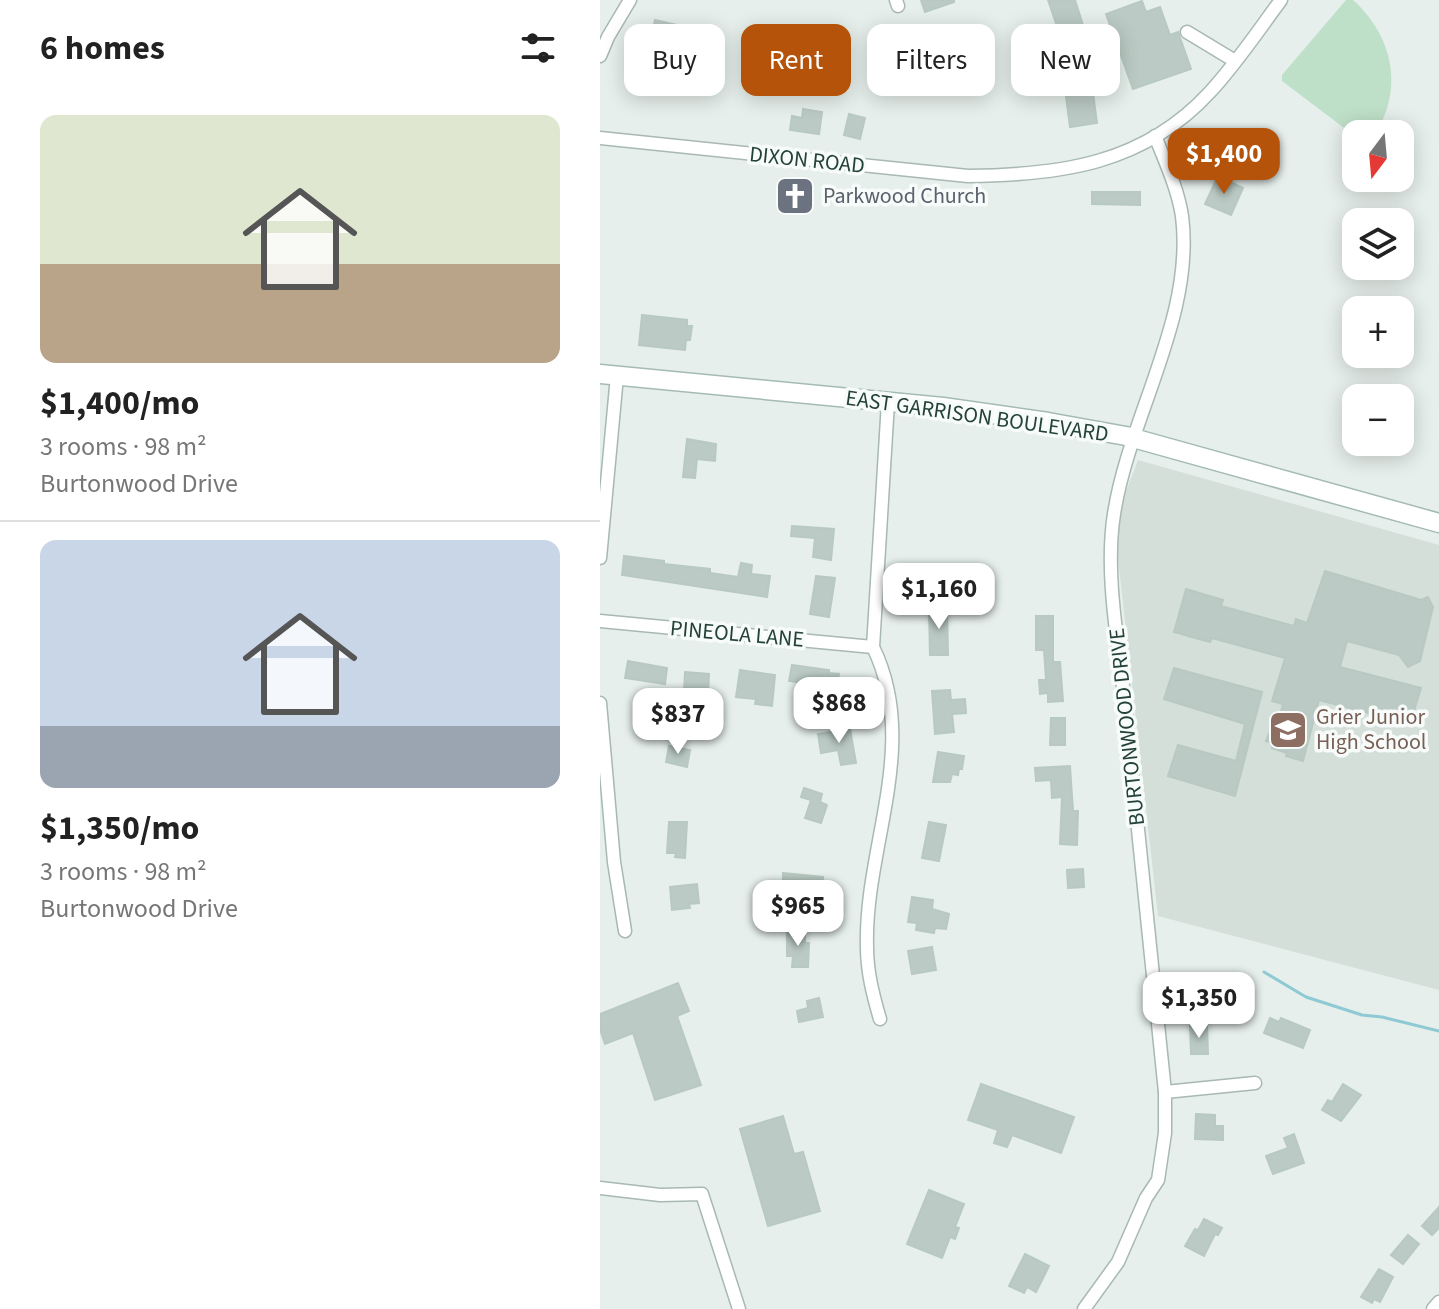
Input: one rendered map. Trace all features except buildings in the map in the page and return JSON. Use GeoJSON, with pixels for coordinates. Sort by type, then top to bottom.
{"type":"FeatureCollection","features":[{"type":"Feature","properties":{"kind":"main road","name":"EAST GARRISON BOULEVARD"},"geometry":{"type":"LineString","coordinates":[[608,375],[888,402],[1048,422],[1134,439],[1439,523]]}},
{"type":"Feature","properties":{"kind":"street"},"geometry":{"type":"LineString","coordinates":[[600,56],[630,0]]}},
{"type":"Feature","properties":{"kind":"street","name":"DIXON ROAD"},"geometry":{"type":"LineString","coordinates":[[600,138],[982,176],[1024,175],[1092,165],[1115,158],[1155,136],[1189,112],[1210,92],[1281,0]]}},
{"type":"Feature","properties":{"kind":"street"},"geometry":{"type":"LineString","coordinates":[[1187,32],[1235,61]]}},
{"type":"Feature","properties":{"kind":"street","name":"BURTONWOOD DRIVE"},"geometry":{"type":"LineString","coordinates":[[1084,1309],[1118,1262],[1146,1198],[1158,1180],[1165,1133],[1165,1092],[1112,577],[1113,516],[1180,288],[1184,247],[1181,209],[1155,136]]}},
{"type":"Feature","properties":{"kind":"street"},"geometry":{"type":"LineString","coordinates":[[600,558],[608,375]]}},
{"type":"Feature","properties":{"kind":"street"},"geometry":{"type":"LineString","coordinates":[[880,1019],[871,986],[866,946],[871,888],[892,769],[893,731],[883,673],[873,647],[888,402]]}},
{"type":"Feature","properties":{"kind":"street","name":"PINEOLA LANE"},"geometry":{"type":"LineString","coordinates":[[600,621],[873,647]]}},
{"type":"Feature","properties":{"kind":"street"},"geometry":{"type":"LineString","coordinates":[[600,703],[614,862],[625,931]]}},
{"type":"Feature","properties":{"kind":"street"},"geometry":{"type":"LineString","coordinates":[[600,862],[614,862]]}},
{"type":"Feature","properties":{"kind":"street"},"geometry":{"type":"LineString","coordinates":[[1165,1092],[1255,1083]]}},
{"type":"Feature","properties":{"kind":"street"},"geometry":{"type":"LineString","coordinates":[[600,1188],[660,1195],[702,1194],[739,1309]]}},
{"type":"Feature","properties":{"kind":"street"},"geometry":{"type":"LineString","coordinates":[[1433,1309],[1439,1302]]}},
{"type":"Feature","properties":{"kind":"shaded area","name":"Grier Junior High School"},"geometry":{"type":"Polygon","coordinates":[[[1138,460],[1439,545],[1439,990],[1158,916],[1116,541],[1122,502],[1138,460]]]}},
{"type":"Feature","properties":{"kind":"green space"},"geometry":{"type":"Polygon","coordinates":[[[1346,0],[1353,0],[1377,29],[1385,46],[1392,81],[1390,99],[1382,120],[1342,120],[1342,126],[1282,81],[1282,75],[1346,0]]]}},
{"type":"Feature","properties":{"kind":"waterway"},"geometry":{"type":"LineString","coordinates":[[1264,972],[1306,997],[1362,1015],[1439,1031]]}},
{"type":"Feature","properties":{"kind":"place","name":"Parkwood Church"},"geometry":{"type":"Point","coordinates":[795,196]}},
{"type":"Feature","properties":{"kind":"place","name":"Grier Junior High School"},"geometry":{"type":"Point","coordinates":[1288,730]}}]}
